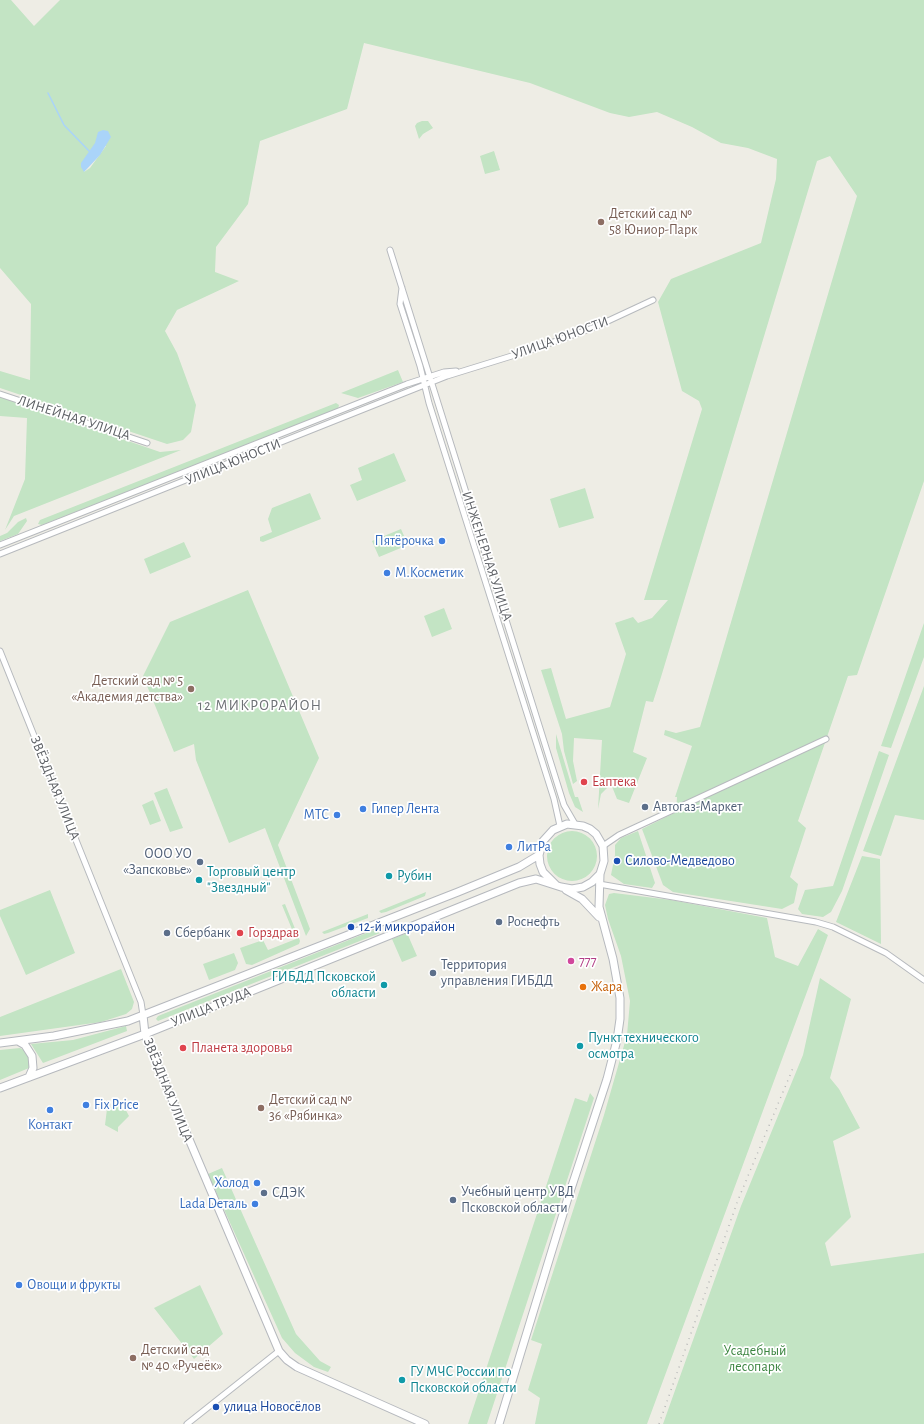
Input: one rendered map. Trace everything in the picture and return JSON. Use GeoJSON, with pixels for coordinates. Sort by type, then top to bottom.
{"type":"FeatureCollection","features":[{"type":"Feature","properties":{"kind":"main road"},"geometry":{"type":"LineString","coordinates":[[499,1424],[567,1201],[607,1079],[617,1040],[620,1019],[620,998],[613,959],[601,918],[599,884],[604,861],[603,846],[596,834],[590,829],[575,824],[560,826],[548,834],[540,847],[539,855],[543,872],[559,886],[582,899],[601,918]]}},
{"type":"Feature","properties":{"kind":"main road","name":"УЛИЦА ТРУДА"},"geometry":{"type":"LineString","coordinates":[[0,1043],[94,1028],[143,1015],[519,867],[539,855]]}},
{"type":"Feature","properties":{"kind":"main road"},"geometry":{"type":"LineString","coordinates":[[559,886],[572,889],[583,888],[600,874]]}},
{"type":"Feature","properties":{"kind":"main road","name":"УЛИЦА ТРУДА"},"geometry":{"type":"LineString","coordinates":[[0,1088],[145,1034],[519,883],[536,879],[559,886]]}},
{"type":"Feature","properties":{"kind":"main road","name":"ЗВЁЗДНАЯ УЛИЦА"},"geometry":{"type":"LineString","coordinates":[[143,1015],[145,1034],[279,1351],[287,1360],[298,1367],[425,1424]]}},
{"type":"Feature","properties":{"kind":"main road"},"geometry":{"type":"LineString","coordinates":[[18,1041],[25,1045],[32,1056],[33,1068],[29,1077]]}},
{"type":"Feature","properties":{"kind":"street","name":"ИНЖЕНЕРНАЯ УЛИЦА"},"geometry":{"type":"LineString","coordinates":[[390,250],[564,805],[575,824]]}},
{"type":"Feature","properties":{"kind":"street","name":"ИНЖЕНЕРНАЯ УЛИЦА"},"geometry":{"type":"LineString","coordinates":[[402,287],[400,304],[424,386],[554,799],[560,826]]}},
{"type":"Feature","properties":{"kind":"street","name":"УЛИЦА ЮНОСТИ"},"geometry":{"type":"LineString","coordinates":[[0,554],[424,386],[466,370],[573,335],[652,300]]}},
{"type":"Feature","properties":{"kind":"street","name":"УЛИЦА ЮНОСТИ"},"geometry":{"type":"LineString","coordinates":[[0,545],[423,379],[445,372],[466,370]]}},
{"type":"Feature","properties":{"kind":"street","name":"ЛИНЕЙНАЯ УЛИЦА"},"geometry":{"type":"LineString","coordinates":[[0,394],[147,443]]}},
{"type":"Feature","properties":{"kind":"street","name":"ЗВЁЗДНАЯ УЛИЦА"},"geometry":{"type":"LineString","coordinates":[[0,651],[141,1002],[143,1015]]}},
{"type":"Feature","properties":{"kind":"street"},"geometry":{"type":"LineString","coordinates":[[603,846],[619,835],[826,739]]}},
{"type":"Feature","properties":{"kind":"street"},"geometry":{"type":"LineString","coordinates":[[599,884],[816,922],[833,927],[886,953],[924,980]]}},
{"type":"Feature","properties":{"kind":"street"},"geometry":{"type":"LineString","coordinates":[[187,1424],[279,1351]]}},
{"type":"Feature","properties":{"kind":"green space"},"geometry":{"type":"Polygon","coordinates":[[[0,0],[11,0],[34,26],[60,0],[924,0],[924,481],[857,675],[848,676],[798,821],[806,828],[790,877],[798,884],[794,903],[782,909],[673,892],[663,885],[642,829],[676,812],[677,797],[675,797],[692,746],[664,735],[665,730],[676,733],[700,727],[857,196],[830,156],[817,161],[661,677],[653,702],[646,701],[633,752],[647,758],[629,803],[617,799],[611,784],[601,794],[598,809],[602,740],[574,738],[573,761],[577,781],[573,784],[564,751],[562,734],[541,670],[551,668],[566,719],[610,707],[626,654],[615,623],[633,617],[638,623],[652,618],[668,600],[644,600],[702,409],[699,401],[682,391],[658,302],[671,279],[761,243],[776,179],[777,159],[748,148],[721,143],[692,127],[657,112],[629,117],[610,113],[530,83],[364,43],[347,109],[260,141],[248,204],[216,247],[215,272],[239,281],[177,310],[165,331],[177,353],[196,405],[191,432],[183,440],[167,444],[0,388],[0,371],[30,380],[31,304],[0,268],[0,0]],[[96,143],[90,152],[84,172],[90,168],[106,146],[96,143]]]}},
{"type":"Feature","properties":{"kind":"green space"},"geometry":{"type":"Polygon","coordinates":[[[428,121],[433,128],[423,134],[419,139],[415,126],[417,123],[428,121]]]}},
{"type":"Feature","properties":{"kind":"green space"},"geometry":{"type":"Polygon","coordinates":[[[494,151],[500,170],[485,174],[480,156],[494,151]]]}},
{"type":"Feature","properties":{"kind":"green space"},"geometry":{"type":"Polygon","coordinates":[[[398,370],[403,382],[358,398],[341,393],[398,370]]]}},
{"type":"Feature","properties":{"kind":"green space"},"geometry":{"type":"Polygon","coordinates":[[[0,397],[160,452],[181,450],[14,516],[5,530],[25,479],[27,418],[0,416],[0,397]]]}},
{"type":"Feature","properties":{"kind":"green space"},"geometry":{"type":"Polygon","coordinates":[[[336,403],[339,405],[338,409],[42,525],[38,524],[40,520],[336,403]]]}},
{"type":"Feature","properties":{"kind":"green space"},"geometry":{"type":"Polygon","coordinates":[[[394,453],[406,481],[357,501],[350,485],[362,480],[358,468],[394,453]]]}},
{"type":"Feature","properties":{"kind":"green space"},"geometry":{"type":"Polygon","coordinates":[[[585,488],[594,518],[559,528],[550,499],[585,488]]]}},
{"type":"Feature","properties":{"kind":"green space"},"geometry":{"type":"Polygon","coordinates":[[[310,493],[321,519],[263,542],[260,541],[260,537],[272,532],[268,519],[272,508],[310,493]]]}},
{"type":"Feature","properties":{"kind":"green space"},"geometry":{"type":"Polygon","coordinates":[[[26,518],[27,521],[18,534],[0,541],[0,536],[7,533],[18,522],[26,518]]]}},
{"type":"Feature","properties":{"kind":"green space"},"geometry":{"type":"Polygon","coordinates":[[[401,529],[408,545],[379,557],[372,541],[401,529]]]}},
{"type":"Feature","properties":{"kind":"green space"},"geometry":{"type":"Polygon","coordinates":[[[184,542],[191,557],[150,574],[144,559],[184,542]]]}},
{"type":"Feature","properties":{"kind":"green space"},"geometry":{"type":"Polygon","coordinates":[[[248,590],[319,758],[278,845],[310,929],[306,936],[265,828],[229,843],[196,760],[194,744],[174,752],[143,676],[170,622],[248,590]]]}},
{"type":"Feature","properties":{"kind":"green space"},"geometry":{"type":"Polygon","coordinates":[[[444,608],[452,629],[432,637],[424,616],[444,608]]]}},
{"type":"Feature","properties":{"kind":"green space"},"geometry":{"type":"Polygon","coordinates":[[[924,623],[924,657],[891,748],[881,746],[924,623]]]}},
{"type":"Feature","properties":{"kind":"green space"},"geometry":{"type":"Polygon","coordinates":[[[924,686],[924,820],[895,815],[881,856],[863,851],[924,686]]]}},
{"type":"Feature","properties":{"kind":"green space"},"geometry":{"type":"Polygon","coordinates":[[[556,734],[575,797],[578,797],[583,812],[575,807],[569,793],[556,748],[556,734]]]}},
{"type":"Feature","properties":{"kind":"green space"},"geometry":{"type":"Polygon","coordinates":[[[879,751],[889,755],[842,891],[831,912],[823,917],[802,914],[798,909],[805,890],[833,886],[879,751]]]}},
{"type":"Feature","properties":{"kind":"green space"},"geometry":{"type":"Polygon","coordinates":[[[167,788],[183,828],[170,832],[154,793],[167,788]]]}},
{"type":"Feature","properties":{"kind":"green space"},"geometry":{"type":"Polygon","coordinates":[[[153,800],[161,821],[150,825],[142,805],[153,800]]]}},
{"type":"Feature","properties":{"kind":"green space"},"geometry":{"type":"Polygon","coordinates":[[[567,831],[577,831],[590,838],[597,851],[597,861],[590,874],[577,881],[567,881],[558,877],[551,870],[547,861],[547,851],[551,842],[558,835],[567,831]]]}},
{"type":"Feature","properties":{"kind":"green space"},"geometry":{"type":"Polygon","coordinates":[[[638,831],[655,883],[652,888],[624,884],[611,875],[615,855],[615,845],[621,838],[638,831]]]}},
{"type":"Feature","properties":{"kind":"green space"},"geometry":{"type":"Polygon","coordinates":[[[862,856],[880,859],[881,944],[836,922],[862,856]]]}},
{"type":"Feature","properties":{"kind":"green space"},"geometry":{"type":"Polygon","coordinates":[[[50,890],[75,953],[26,975],[0,916],[0,910],[50,890]]]}},
{"type":"Feature","properties":{"kind":"green space"},"geometry":{"type":"Polygon","coordinates":[[[426,892],[425,896],[386,912],[381,913],[379,911],[426,892]]]}},
{"type":"Feature","properties":{"kind":"green space"},"geometry":{"type":"Polygon","coordinates":[[[614,893],[671,900],[767,918],[775,957],[798,966],[818,929],[828,935],[647,1424],[535,1424],[540,1398],[528,1390],[542,1344],[531,1340],[604,1115],[627,1035],[630,1001],[621,956],[608,919],[605,905],[609,894],[614,893]]]}},
{"type":"Feature","properties":{"kind":"green space"},"geometry":{"type":"Polygon","coordinates":[[[285,904],[300,941],[299,944],[252,965],[246,964],[240,948],[263,940],[268,950],[296,939],[282,905],[285,904]]]}},
{"type":"Feature","properties":{"kind":"green space"},"geometry":{"type":"Polygon","coordinates":[[[368,914],[368,918],[328,933],[324,934],[322,932],[368,914]]]}},
{"type":"Feature","properties":{"kind":"green space"},"geometry":{"type":"Polygon","coordinates":[[[379,928],[381,930],[380,933],[158,1021],[156,1019],[158,1016],[379,928]]]}},
{"type":"Feature","properties":{"kind":"green space"},"geometry":{"type":"Polygon","coordinates":[[[407,933],[417,956],[402,962],[392,939],[407,933]]]}},
{"type":"Feature","properties":{"kind":"green space"},"geometry":{"type":"Polygon","coordinates":[[[234,953],[238,963],[235,970],[209,980],[203,964],[234,953]]]}},
{"type":"Feature","properties":{"kind":"green space"},"geometry":{"type":"Polygon","coordinates":[[[121,969],[134,1002],[132,1009],[126,1014],[101,1022],[0,1036],[0,1017],[121,969]]]}},
{"type":"Feature","properties":{"kind":"green space","name":"Усадебный лесопарк"},"geometry":{"type":"Polygon","coordinates":[[[820,978],[851,999],[830,1078],[839,1089],[860,1128],[833,1141],[851,1217],[825,1243],[831,1266],[924,1253],[924,1424],[663,1424],[741,1206],[803,1055],[820,978]]]}},
{"type":"Feature","properties":{"kind":"green space"},"geometry":{"type":"Polygon","coordinates":[[[126,1026],[127,1031],[43,1063],[31,1044],[73,1040],[126,1026]]]}},
{"type":"Feature","properties":{"kind":"green space"},"geometry":{"type":"Polygon","coordinates":[[[20,1048],[26,1051],[29,1057],[29,1068],[0,1080],[0,1050],[20,1048]]]}},
{"type":"Feature","properties":{"kind":"green space"},"geometry":{"type":"Polygon","coordinates":[[[590,1093],[594,1098],[487,1424],[468,1424],[575,1098],[587,1102],[590,1093]]]}},
{"type":"Feature","properties":{"kind":"green space"},"geometry":{"type":"Polygon","coordinates":[[[122,1103],[129,1116],[118,1127],[118,1132],[105,1125],[107,1109],[122,1103]]]}},
{"type":"Feature","properties":{"kind":"green space"},"geometry":{"type":"Polygon","coordinates":[[[222,1168],[296,1334],[320,1361],[331,1367],[328,1372],[314,1367],[295,1353],[282,1338],[208,1174],[222,1168]]]}},
{"type":"Feature","properties":{"kind":"green space"},"geometry":{"type":"Polygon","coordinates":[[[200,1285],[223,1334],[194,1359],[154,1308],[200,1285]]]}},
{"type":"Feature","properties":{"kind":"water"},"geometry":{"type":"Polygon","coordinates":[[[103,130],[108,131],[111,137],[100,155],[84,172],[81,167],[81,163],[95,143],[98,132],[103,130]]]}},
{"type":"Feature","properties":{"kind":"waterway"},"geometry":{"type":"LineString","coordinates":[[48,93],[64,125],[90,152]]}},
{"type":"Feature","properties":{"kind":"railway"},"geometry":{"type":"LineString","coordinates":[[659,1424],[738,1200],[793,1068]]}},
{"type":"Feature","properties":{"kind":"place","name":"Детский сад № 58 Юниор-Парк"},"geometry":{"type":"Point","coordinates":[601,222]}},
{"type":"Feature","properties":{"kind":"place","name":"Пятёрочка"},"geometry":{"type":"Point","coordinates":[442,541]}},
{"type":"Feature","properties":{"kind":"place","name":"М.Косметик"},"geometry":{"type":"Point","coordinates":[387,573]}},
{"type":"Feature","properties":{"kind":"place","name":"Детский сад № 5 «Академия детства»"},"geometry":{"type":"Point","coordinates":[191,689]}},
{"type":"Feature","properties":{"kind":"place","name":"Еаптека"},"geometry":{"type":"Point","coordinates":[584,782]}},
{"type":"Feature","properties":{"kind":"place","name":"Автогаз-Маркет"},"geometry":{"type":"Point","coordinates":[645,807]}},
{"type":"Feature","properties":{"kind":"place","name":"Гипер Лента"},"geometry":{"type":"Point","coordinates":[363,809]}},
{"type":"Feature","properties":{"kind":"place","name":"МТС"},"geometry":{"type":"Point","coordinates":[337,815]}},
{"type":"Feature","properties":{"kind":"place","name":"ЛитРа"},"geometry":{"type":"Point","coordinates":[509,847]}},
{"type":"Feature","properties":{"kind":"place","name":"Силово-Медведово"},"geometry":{"type":"Point","coordinates":[617,861]}},
{"type":"Feature","properties":{"kind":"place","name":"ООО УО «Запсковье»"},"geometry":{"type":"Point","coordinates":[200,862]}},
{"type":"Feature","properties":{"kind":"place","name":"Рубин"},"geometry":{"type":"Point","coordinates":[389,876]}},
{"type":"Feature","properties":{"kind":"place","name":"Торговый центр \"Звездный\""},"geometry":{"type":"Point","coordinates":[199,880]}},
{"type":"Feature","properties":{"kind":"place","name":"Роснефть"},"geometry":{"type":"Point","coordinates":[499,922]}},
{"type":"Feature","properties":{"kind":"place","name":"12-й микрорайон"},"geometry":{"type":"Point","coordinates":[351,927]}},
{"type":"Feature","properties":{"kind":"place","name":"Сбербанк"},"geometry":{"type":"Point","coordinates":[167,933]}},
{"type":"Feature","properties":{"kind":"place","name":"Горздрав"},"geometry":{"type":"Point","coordinates":[240,933]}},
{"type":"Feature","properties":{"kind":"place","name":"777"},"geometry":{"type":"Point","coordinates":[571,961]}},
{"type":"Feature","properties":{"kind":"place","name":"Территория управления ГИБДД"},"geometry":{"type":"Point","coordinates":[433,973]}},
{"type":"Feature","properties":{"kind":"place","name":"ГИБДД Псковской области"},"geometry":{"type":"Point","coordinates":[384,985]}},
{"type":"Feature","properties":{"kind":"place","name":"Жара"},"geometry":{"type":"Point","coordinates":[583,987]}},
{"type":"Feature","properties":{"kind":"place","name":"Пункт технического осмотра"},"geometry":{"type":"Point","coordinates":[580,1046]}},
{"type":"Feature","properties":{"kind":"place","name":"Планета здоровья"},"geometry":{"type":"Point","coordinates":[183,1048]}},
{"type":"Feature","properties":{"kind":"place","name":"Fix Price"},"geometry":{"type":"Point","coordinates":[86,1105]}},
{"type":"Feature","properties":{"kind":"place","name":"Детский сад № 36 «Рябинка»"},"geometry":{"type":"Point","coordinates":[261,1108]}},
{"type":"Feature","properties":{"kind":"place","name":"Контакт"},"geometry":{"type":"Point","coordinates":[50,1110]}},
{"type":"Feature","properties":{"kind":"place","name":"Холод"},"geometry":{"type":"Point","coordinates":[257,1183]}},
{"type":"Feature","properties":{"kind":"place","name":"СДЭК"},"geometry":{"type":"Point","coordinates":[264,1193]}},
{"type":"Feature","properties":{"kind":"place","name":"Учебный центр УВД Псковской области"},"geometry":{"type":"Point","coordinates":[453,1200]}},
{"type":"Feature","properties":{"kind":"place","name":"Lada Dеталь"},"geometry":{"type":"Point","coordinates":[255,1204]}},
{"type":"Feature","properties":{"kind":"place","name":"Овощи и фрукты"},"geometry":{"type":"Point","coordinates":[19,1285]}},
{"type":"Feature","properties":{"kind":"place","name":"Детский сад № 40 «Ручеёк»"},"geometry":{"type":"Point","coordinates":[133,1358]}},
{"type":"Feature","properties":{"kind":"place","name":"ГУ МЧС России по Псковской области"},"geometry":{"type":"Point","coordinates":[402,1380]}},
{"type":"Feature","properties":{"kind":"place","name":"улица Новосёлов"},"geometry":{"type":"Point","coordinates":[216,1407]}},
{"type":"Feature","properties":{"kind":"district","name":"12 МИКРОРАЙОН"},"geometry":{"type":"Point","coordinates":[260,705]}}]}
